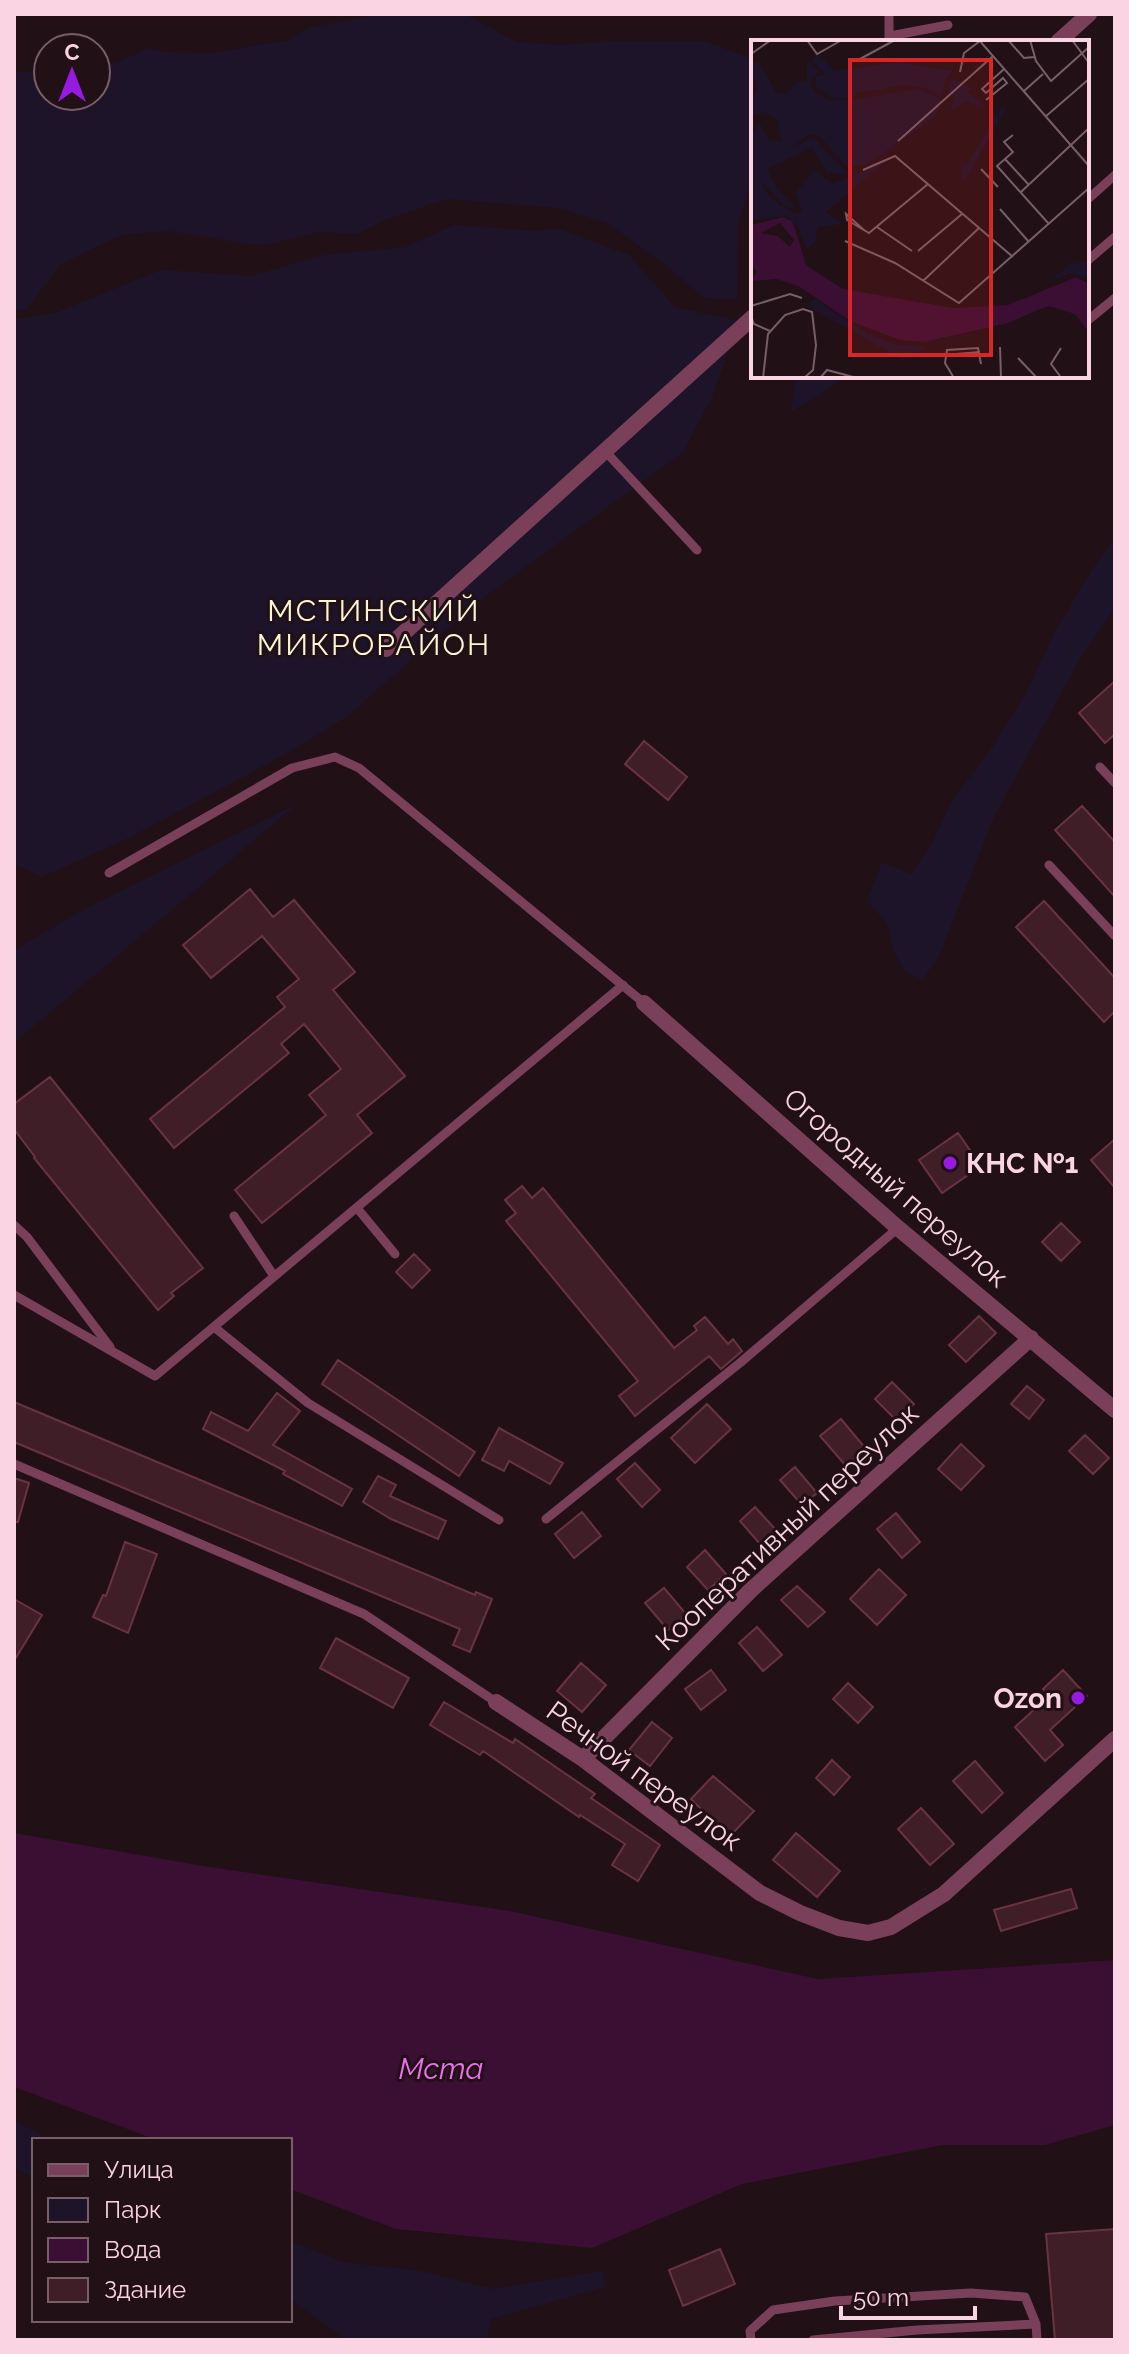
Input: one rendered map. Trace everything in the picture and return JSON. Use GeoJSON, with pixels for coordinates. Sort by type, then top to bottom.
{"type":"FeatureCollection","features":[{"type":"Feature","properties":{"kind":"street"},"geometry":{"type":"LineString","coordinates":[[1060,40],[1089,14]]}},
{"type":"Feature","properties":{"kind":"street"},"geometry":{"type":"LineString","coordinates":[[386,649],[751,319]]}},
{"type":"Feature","properties":{"kind":"street","name":"Огородный переулок"},"geometry":{"type":"LineString","coordinates":[[644,1003],[898,1228],[1115,1410]]}},
{"type":"Feature","properties":{"kind":"street","name":"Кооперативный переулок"},"geometry":{"type":"LineString","coordinates":[[583,1759],[751,1590],[1031,1338]]}},
{"type":"Feature","properties":{"kind":"street","name":"Речной переулок"},"geometry":{"type":"LineString","coordinates":[[496,1702],[583,1759],[760,1893],[839,1928],[868,1933],[891,1927],[944,1894],[1115,1739]]}},
{"type":"Feature","properties":{"kind":"lane"},"geometry":{"type":"LineString","coordinates":[[889,14],[889,39],[948,25]]}},
{"type":"Feature","properties":{"kind":"lane"},"geometry":{"type":"LineString","coordinates":[[1089,198],[1115,175]]}},
{"type":"Feature","properties":{"kind":"lane"},"geometry":{"type":"LineString","coordinates":[[1089,259],[1115,237]]}},
{"type":"Feature","properties":{"kind":"lane"},"geometry":{"type":"LineString","coordinates":[[1089,319],[1115,298]]}},
{"type":"Feature","properties":{"kind":"lane"},"geometry":{"type":"LineString","coordinates":[[605,451],[697,550]]}},
{"type":"Feature","properties":{"kind":"lane"},"geometry":{"type":"LineString","coordinates":[[109,873],[292,768],[335,757],[359,768],[644,1003]]}},
{"type":"Feature","properties":{"kind":"lane"},"geometry":{"type":"LineString","coordinates":[[1100,767],[1115,783]]}},
{"type":"Feature","properties":{"kind":"lane"},"geometry":{"type":"LineString","coordinates":[[1049,865],[1115,936]]}},
{"type":"Feature","properties":{"kind":"lane"},"geometry":{"type":"LineString","coordinates":[[14,1295],[155,1376],[623,985]]}},
{"type":"Feature","properties":{"kind":"lane"},"geometry":{"type":"LineString","coordinates":[[357,1208],[395,1254]]}},
{"type":"Feature","properties":{"kind":"lane"},"geometry":{"type":"LineString","coordinates":[[234,1216],[274,1276]]}},
{"type":"Feature","properties":{"kind":"lane"},"geometry":{"type":"LineString","coordinates":[[14,1225],[27,1237],[114,1353]]}},
{"type":"Feature","properties":{"kind":"lane"},"geometry":{"type":"LineString","coordinates":[[546,1519],[741,1362],[898,1228]]}},
{"type":"Feature","properties":{"kind":"lane"},"geometry":{"type":"LineString","coordinates":[[214,1327],[308,1403],[499,1520]]}},
{"type":"Feature","properties":{"kind":"lane"},"geometry":{"type":"LineString","coordinates":[[14,1464],[364,1614],[496,1702]]}},
{"type":"Feature","properties":{"kind":"lane"},"geometry":{"type":"LineString","coordinates":[[751,2340],[750,2331],[773,2310],[907,2296],[971,2293],[1025,2297],[1036,2324],[1037,2340]]}},
{"type":"Feature","properties":{"kind":"lane"},"geometry":{"type":"LineString","coordinates":[[813,2340],[1036,2324]]}},
{"type":"Feature","properties":{"kind":"green space"},"geometry":{"type":"Polygon","coordinates":[[[384,14],[467,15],[517,42],[560,45],[611,41],[704,41],[751,58],[751,182],[738,225],[737,299],[704,298],[661,261],[607,223],[559,208],[446,199],[385,220],[357,234],[320,232],[269,244],[247,244],[169,231],[122,235],[61,264],[26,310],[14,310],[14,72],[32,72],[32,112],[112,112],[112,64],[148,48],[167,52],[211,53],[289,40],[310,27],[384,14]]]}},
{"type":"Feature","properties":{"kind":"green space"},"geometry":{"type":"Polygon","coordinates":[[[454,225],[541,231],[557,228],[629,255],[675,307],[739,321],[713,395],[683,452],[478,602],[345,718],[282,756],[131,837],[42,877],[14,864],[14,319],[55,313],[161,270],[251,276],[323,255],[406,247],[454,225]]]}},
{"type":"Feature","properties":{"kind":"green space"},"geometry":{"type":"Polygon","coordinates":[[[796,378],[846,378],[791,412],[796,378]]]}},
{"type":"Feature","properties":{"kind":"green space"},"geometry":{"type":"Polygon","coordinates":[[[1115,538],[1115,608],[1078,662],[993,819],[939,956],[923,980],[906,972],[894,952],[887,923],[867,902],[882,862],[911,874],[929,849],[952,801],[993,746],[1025,695],[1055,632],[1091,571],[1115,538]]]}},
{"type":"Feature","properties":{"kind":"green space"},"geometry":{"type":"Polygon","coordinates":[[[297,804],[14,1043],[14,950],[88,907],[297,804]]]}},
{"type":"Feature","properties":{"kind":"green space"},"geometry":{"type":"Polygon","coordinates":[[[14,2121],[49,2138],[32,2138],[32,2176],[14,2167],[14,2121]]]}},
{"type":"Feature","properties":{"kind":"green space"},"geometry":{"type":"Polygon","coordinates":[[[292,2242],[343,2262],[421,2271],[494,2289],[603,2271],[605,2287],[491,2319],[486,2340],[347,2340],[292,2300],[292,2242]]]}},
{"type":"Feature","properties":{"kind":"water","name":"Мста"},"geometry":{"type":"Polygon","coordinates":[[[14,1833],[203,1866],[510,1911],[818,1979],[1115,1960],[1115,2125],[1045,2145],[943,2145],[742,2184],[592,2248],[396,2229],[292,2190],[292,2138],[152,2138],[14,2087],[14,1833]]]}},
{"type":"Feature","properties":{"kind":"building"},"geometry":{"type":"Polygon","coordinates":[[[1115,681],[1115,734],[1105,743],[1079,713],[1115,681]]]}},
{"type":"Feature","properties":{"kind":"building"},"geometry":{"type":"Polygon","coordinates":[[[644,741],[687,777],[668,800],[625,764],[644,741]]]}},
{"type":"Feature","properties":{"kind":"building"},"geometry":{"type":"Polygon","coordinates":[[[1082,806],[1115,842],[1115,897],[1055,830],[1082,806]]]}},
{"type":"Feature","properties":{"kind":"building"},"geometry":{"type":"Polygon","coordinates":[[[250,889],[273,917],[294,900],[355,972],[333,990],[405,1076],[357,1115],[372,1133],[262,1223],[235,1190],[326,1115],[309,1095],[341,1069],[304,1024],[281,1044],[289,1053],[174,1148],[150,1119],[285,1007],[277,997],[299,979],[262,936],[211,978],[183,945],[250,889]]]}},
{"type":"Feature","properties":{"kind":"building"},"geometry":{"type":"Polygon","coordinates":[[[1044,901],[1115,978],[1115,1011],[1104,1022],[1016,927],[1044,901]]]}},
{"type":"Feature","properties":{"kind":"building"},"geometry":{"type":"Polygon","coordinates":[[[50,1077],[203,1268],[171,1293],[174,1296],[158,1310],[34,1158],[14,1129],[14,1104],[50,1077]]]}},
{"type":"Feature","properties":{"kind":"building","name":"КНС №1"},"geometry":{"type":"Polygon","coordinates":[[[958,1133],[981,1166],[942,1193],[919,1160],[958,1133]]]}},
{"type":"Feature","properties":{"kind":"building"},"geometry":{"type":"Polygon","coordinates":[[[1115,1139],[1115,1188],[1091,1160],[1115,1139]]]}},
{"type":"Feature","properties":{"kind":"building"},"geometry":{"type":"Polygon","coordinates":[[[522,1186],[532,1198],[543,1188],[674,1348],[697,1330],[694,1326],[705,1317],[728,1344],[733,1339],[742,1351],[721,1369],[709,1356],[635,1416],[619,1396],[638,1381],[506,1221],[516,1213],[505,1200],[522,1186]]]}},
{"type":"Feature","properties":{"kind":"building"},"geometry":{"type":"Polygon","coordinates":[[[1061,1223],[1080,1242],[1061,1261],[1042,1242],[1061,1223]]]}},
{"type":"Feature","properties":{"kind":"building"},"geometry":{"type":"Polygon","coordinates":[[[414,1254],[430,1270],[412,1288],[396,1272],[414,1254]]]}},
{"type":"Feature","properties":{"kind":"building"},"geometry":{"type":"Polygon","coordinates":[[[979,1316],[996,1333],[966,1362],[949,1345],[979,1316]]]}},
{"type":"Feature","properties":{"kind":"building"},"geometry":{"type":"Polygon","coordinates":[[[338,1360],[475,1452],[459,1476],[322,1384],[338,1360]]]}},
{"type":"Feature","properties":{"kind":"building"},"geometry":{"type":"Polygon","coordinates":[[[892,1382],[914,1404],[897,1421],[875,1399],[892,1382]]]}},
{"type":"Feature","properties":{"kind":"building"},"geometry":{"type":"Polygon","coordinates":[[[1027,1386],[1044,1400],[1029,1419],[1011,1404],[1027,1386]]]}},
{"type":"Feature","properties":{"kind":"building"},"geometry":{"type":"Polygon","coordinates":[[[277,1393],[300,1411],[273,1445],[352,1489],[342,1506],[283,1474],[285,1471],[203,1429],[211,1412],[248,1431],[277,1393]]]}},
{"type":"Feature","properties":{"kind":"building"},"geometry":{"type":"Polygon","coordinates":[[[14,1402],[475,1595],[476,1592],[492,1599],[470,1652],[453,1645],[460,1629],[14,1442],[14,1402]]]}},
{"type":"Feature","properties":{"kind":"building"},"geometry":{"type":"Polygon","coordinates":[[[707,1404],[731,1429],[695,1463],[671,1438],[707,1404]]]}},
{"type":"Feature","properties":{"kind":"building"},"geometry":{"type":"Polygon","coordinates":[[[841,1419],[866,1449],[846,1466],[820,1436],[841,1419]]]}},
{"type":"Feature","properties":{"kind":"building"},"geometry":{"type":"Polygon","coordinates":[[[499,1428],[563,1463],[550,1484],[509,1461],[504,1471],[482,1460],[499,1428]]]}},
{"type":"Feature","properties":{"kind":"building"},"geometry":{"type":"Polygon","coordinates":[[[1085,1435],[1109,1458],[1093,1474],[1069,1451],[1085,1435]]]}},
{"type":"Feature","properties":{"kind":"building"},"geometry":{"type":"Polygon","coordinates":[[[961,1444],[984,1466],[961,1490],[938,1469],[961,1444]]]}},
{"type":"Feature","properties":{"kind":"building"},"geometry":{"type":"Polygon","coordinates":[[[635,1463],[660,1490],[642,1507],[617,1479],[635,1463]]]}},
{"type":"Feature","properties":{"kind":"building"},"geometry":{"type":"Polygon","coordinates":[[[795,1467],[817,1493],[802,1505],[780,1480],[795,1467]]]}},
{"type":"Feature","properties":{"kind":"building"},"geometry":{"type":"Polygon","coordinates":[[[378,1476],[396,1485],[390,1496],[446,1521],[438,1539],[391,1519],[363,1502],[378,1476]]]}},
{"type":"Feature","properties":{"kind":"building"},"geometry":{"type":"Polygon","coordinates":[[[14,1478],[29,1483],[18,1522],[14,1522],[14,1478]]]}},
{"type":"Feature","properties":{"kind":"building"},"geometry":{"type":"Polygon","coordinates":[[[755,1507],[776,1530],[760,1544],[740,1521],[755,1507]]]}},
{"type":"Feature","properties":{"kind":"building"},"geometry":{"type":"Polygon","coordinates":[[[582,1512],[601,1536],[574,1558],[555,1534],[582,1512]]]}},
{"type":"Feature","properties":{"kind":"building"},"geometry":{"type":"Polygon","coordinates":[[[896,1513],[920,1542],[902,1558],[877,1529],[896,1513]]]}},
{"type":"Feature","properties":{"kind":"building"},"geometry":{"type":"Polygon","coordinates":[[[125,1542],[157,1554],[128,1633],[93,1617],[103,1595],[106,1596],[125,1542]]]}},
{"type":"Feature","properties":{"kind":"building"},"geometry":{"type":"Polygon","coordinates":[[[705,1550],[726,1574],[708,1590],[687,1567],[705,1550]]]}},
{"type":"Feature","properties":{"kind":"building"},"geometry":{"type":"Polygon","coordinates":[[[879,1569],[906,1595],[877,1625],[850,1599],[879,1569]]]}},
{"type":"Feature","properties":{"kind":"building"},"geometry":{"type":"Polygon","coordinates":[[[797,1586],[825,1612],[808,1627],[781,1600],[797,1586]]]}},
{"type":"Feature","properties":{"kind":"building"},"geometry":{"type":"Polygon","coordinates":[[[664,1588],[687,1615],[668,1630],[645,1603],[664,1588]]]}},
{"type":"Feature","properties":{"kind":"building"},"geometry":{"type":"Polygon","coordinates":[[[14,1599],[42,1615],[14,1661],[14,1599]]]}},
{"type":"Feature","properties":{"kind":"building"},"geometry":{"type":"Polygon","coordinates":[[[757,1627],[782,1655],[763,1671],[739,1643],[757,1627]]]}},
{"type":"Feature","properties":{"kind":"building"},"geometry":{"type":"Polygon","coordinates":[[[336,1638],[409,1678],[393,1708],[320,1668],[336,1638]]]}},
{"type":"Feature","properties":{"kind":"building"},"geometry":{"type":"Polygon","coordinates":[[[581,1663],[606,1685],[582,1712],[557,1691],[581,1663]]]}},
{"type":"Feature","properties":{"kind":"building"},"geometry":{"type":"Polygon","coordinates":[[[711,1670],[726,1690],[701,1710],[685,1689],[711,1670]]]}},
{"type":"Feature","properties":{"kind":"building"},"geometry":{"type":"Polygon","coordinates":[[[1063,1670],[1087,1696],[1050,1730],[1063,1745],[1045,1761],[1015,1727],[1049,1696],[1043,1689],[1063,1670]]]}},
{"type":"Feature","properties":{"kind":"building"},"geometry":{"type":"Polygon","coordinates":[[[848,1683],[873,1707],[858,1723],[833,1699],[848,1683]]]}},
{"type":"Feature","properties":{"kind":"building"},"geometry":{"type":"Polygon","coordinates":[[[444,1702],[513,1743],[515,1739],[595,1794],[591,1798],[660,1845],[638,1881],[612,1865],[625,1844],[579,1817],[483,1751],[480,1755],[430,1725],[444,1702]]]}},
{"type":"Feature","properties":{"kind":"building"},"geometry":{"type":"Polygon","coordinates":[[[652,1722],[672,1738],[650,1766],[629,1750],[652,1722]]]}},
{"type":"Feature","properties":{"kind":"building"},"geometry":{"type":"Polygon","coordinates":[[[832,1760],[850,1777],[834,1795],[816,1778],[832,1760]]]}},
{"type":"Feature","properties":{"kind":"building"},"geometry":{"type":"Polygon","coordinates":[[[975,1761],[1003,1793],[982,1813],[953,1781],[975,1761]]]}},
{"type":"Feature","properties":{"kind":"building"},"geometry":{"type":"Polygon","coordinates":[[[713,1776],[754,1811],[729,1837],[691,1799],[713,1776]]]}},
{"type":"Feature","properties":{"kind":"building"},"geometry":{"type":"Polygon","coordinates":[[[921,1808],[954,1844],[930,1865],[898,1829],[921,1808]]]}},
{"type":"Feature","properties":{"kind":"building"},"geometry":{"type":"Polygon","coordinates":[[[796,1833],[840,1871],[817,1897],[773,1860],[796,1833]]]}},
{"type":"Feature","properties":{"kind":"building"},"geometry":{"type":"Polygon","coordinates":[[[1071,1889],[1077,1908],[1001,1931],[994,1910],[1071,1889]]]}},
{"type":"Feature","properties":{"kind":"building"},"geometry":{"type":"Polygon","coordinates":[[[1115,2229],[1115,2340],[1055,2340],[1046,2234],[1115,2229]]]}},
{"type":"Feature","properties":{"kind":"building"},"geometry":{"type":"Polygon","coordinates":[[[720,2249],[735,2284],[683,2306],[669,2270],[720,2249]]]}},
{"type":"Feature","properties":{"kind":"place","name":"КНС №1"},"geometry":{"type":"Point","coordinates":[950,1163]}},
{"type":"Feature","properties":{"kind":"place","name":"Ozon"},"geometry":{"type":"Point","coordinates":[1078,1698]}},
{"type":"Feature","properties":{"kind":"district","name":"МСТИНСКИЙ МИКРОРАЙОН"},"geometry":{"type":"Point","coordinates":[374,627]}}]}
